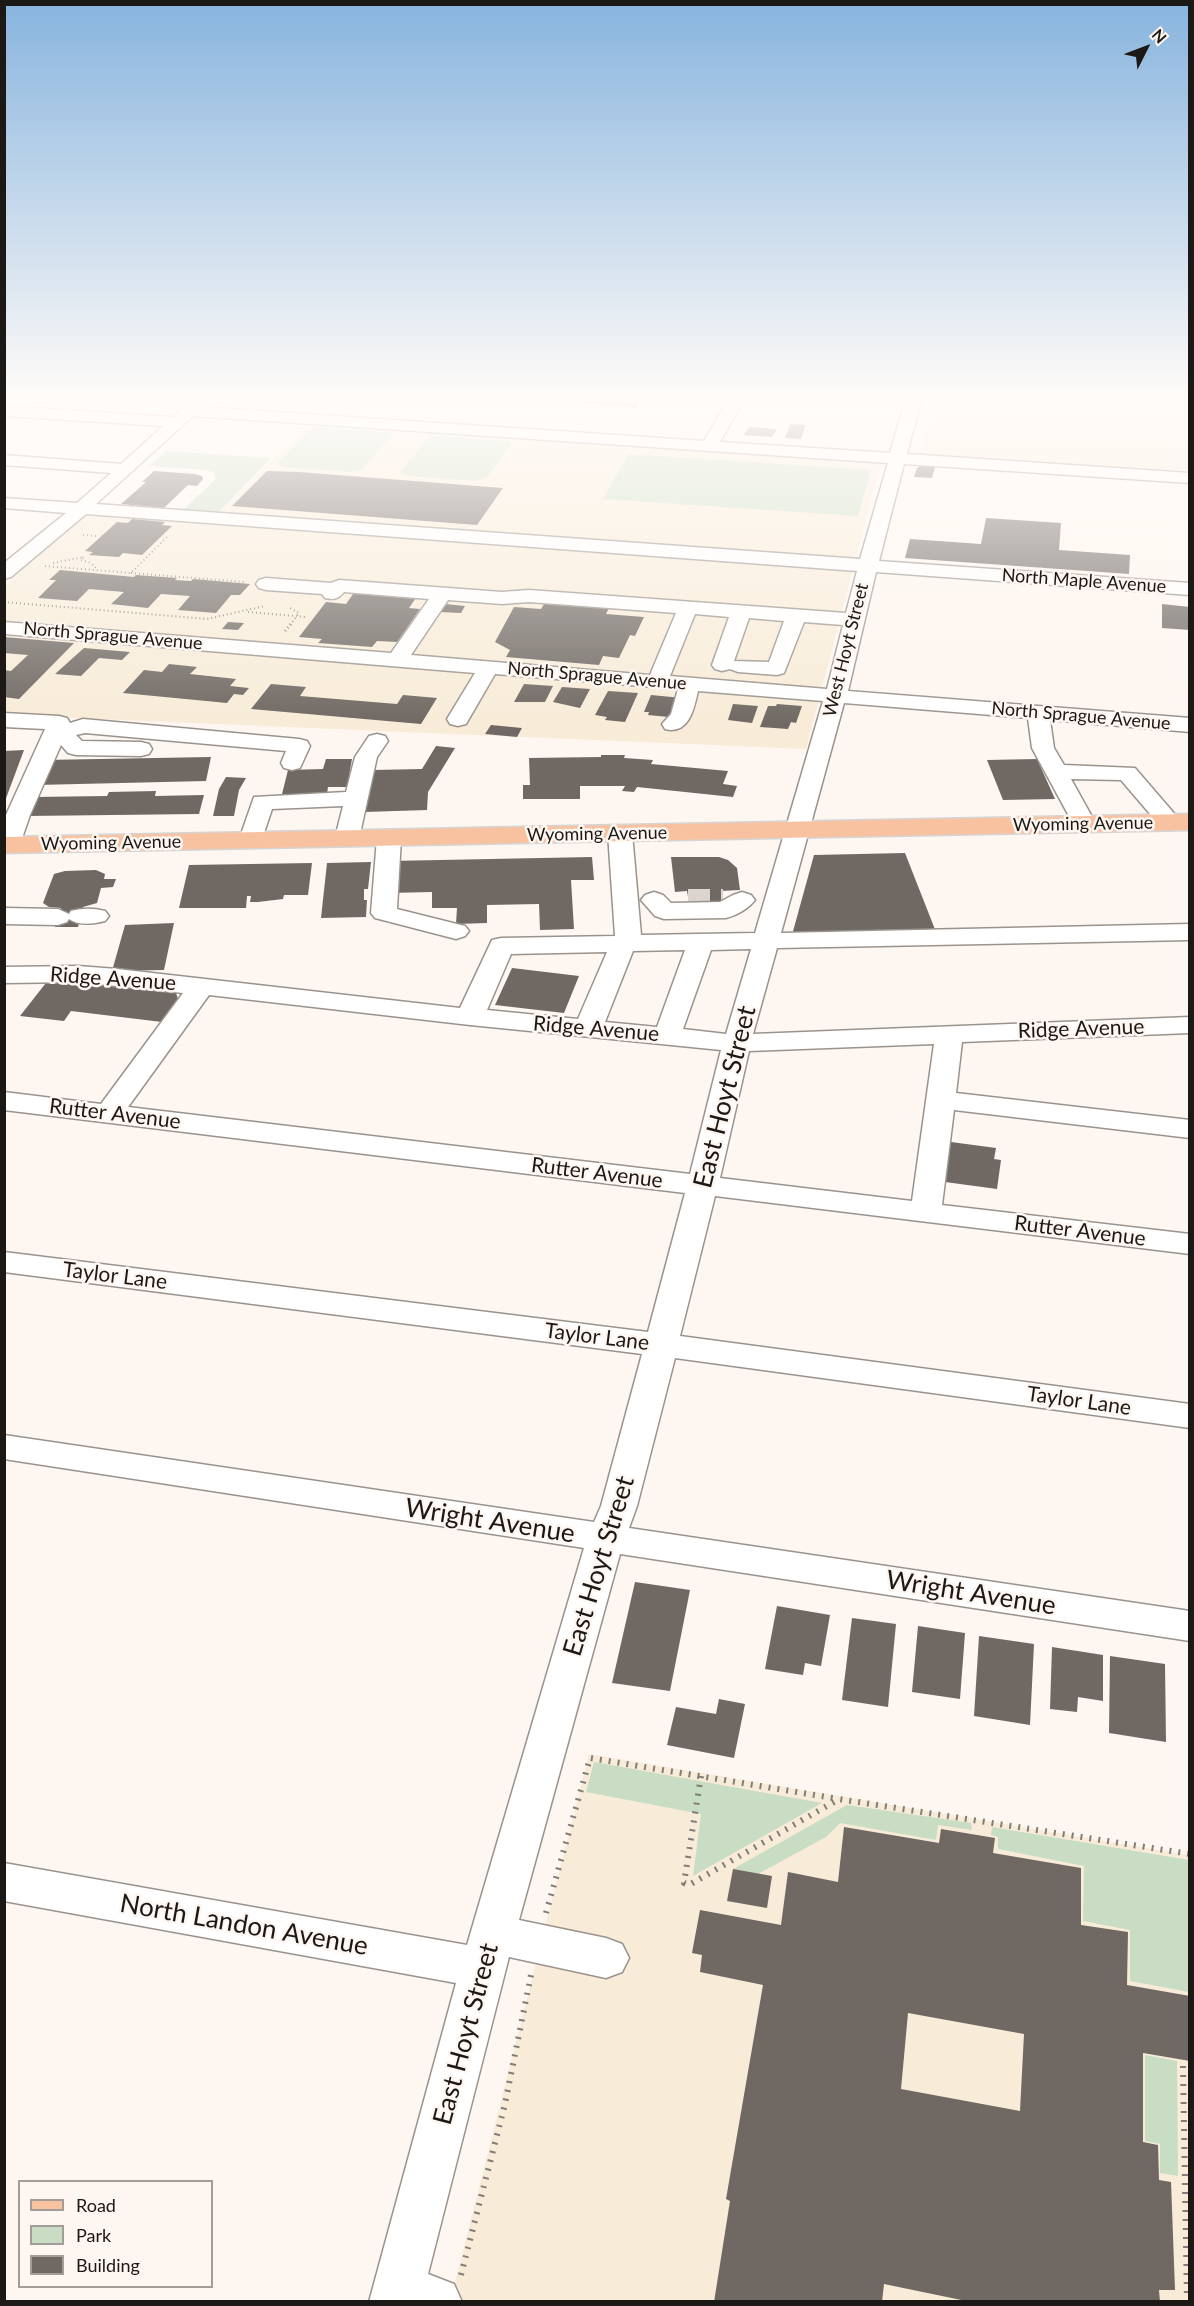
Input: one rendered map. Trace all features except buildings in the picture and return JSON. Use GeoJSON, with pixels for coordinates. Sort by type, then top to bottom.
{"type":"FeatureCollection","features":[{"type":"Feature","properties":{"kind":"main road","name":"Wyoming Avenue"},"geometry":{"type":"LineString","coordinates":[[7,845],[1180,823]]}},
{"type":"Feature","properties":{"kind":"street","name":"North Maple Avenue"},"geometry":{"type":"LineString","coordinates":[[76,509],[1190,589]]}},
{"type":"Feature","properties":{"kind":"street"},"geometry":{"type":"LineString","coordinates":[[4,573],[81,509]]}},
{"type":"Feature","properties":{"kind":"street","name":"West Hoyt Street"},"geometry":{"type":"LineString","coordinates":[[797,830],[836,695],[884,509]]}},
{"type":"Feature","properties":{"kind":"street"},"geometry":{"type":"LineString","coordinates":[[4,546],[34,549]]}},
{"type":"Feature","properties":{"kind":"street"},"geometry":{"type":"LineString","coordinates":[[266,584],[334,592],[339,586],[502,598],[529,596],[854,620]]}},
{"type":"Feature","properties":{"kind":"street"},"geometry":{"type":"LineString","coordinates":[[397,660],[442,594]]}},
{"type":"Feature","properties":{"kind":"street"},"geometry":{"type":"LineString","coordinates":[[658,681],[688,608]]}},
{"type":"Feature","properties":{"kind":"street"},"geometry":{"type":"LineString","coordinates":[[722,665],[741,612]]}},
{"type":"Feature","properties":{"kind":"street"},"geometry":{"type":"LineString","coordinates":[[666,661],[692,670],[722,665],[777,669],[796,616]]}},
{"type":"Feature","properties":{"kind":"street","name":"North Sprague Avenue"},"geometry":{"type":"LineString","coordinates":[[4,628],[658,681],[692,670],[836,695],[1190,725]]}},
{"type":"Feature","properties":{"kind":"street"},"geometry":{"type":"LineString","coordinates":[[458,719],[489,667]]}},
{"type":"Feature","properties":{"kind":"street"},"geometry":{"type":"LineString","coordinates":[[673,724],[681,716],[692,670]]}},
{"type":"Feature","properties":{"kind":"street"},"geometry":{"type":"LineString","coordinates":[[1038,712],[1043,748],[1084,824]]}},
{"type":"Feature","properties":{"kind":"street"},"geometry":{"type":"LineString","coordinates":[[4,720],[59,723],[58,733],[18,815],[7,845]]}},
{"type":"Feature","properties":{"kind":"street"},"geometry":{"type":"LineString","coordinates":[[58,733],[76,748],[168,749],[184,735],[299,746],[292,763]]}},
{"type":"Feature","properties":{"kind":"street"},"geometry":{"type":"LineString","coordinates":[[347,838],[366,757],[377,741]]}},
{"type":"Feature","properties":{"kind":"street"},"geometry":{"type":"LineString","coordinates":[[1056,772],[1127,773],[1180,823]]}},
{"type":"Feature","properties":{"kind":"street"},"geometry":{"type":"LineString","coordinates":[[251,840],[262,802],[356,799]]}},
{"type":"Feature","properties":{"kind":"street","name":"East Hoyt Street"},"geometry":{"type":"LineString","coordinates":[[422,2294],[488,1951],[606,1538],[619,1506],[703,1185],[737,1043],[766,941],[748,900],[797,830]]}},
{"type":"Feature","properties":{"kind":"street"},"geometry":{"type":"LineString","coordinates":[[588,1029],[629,934],[620,833]]}},
{"type":"Feature","properties":{"kind":"street"},"geometry":{"type":"LineString","coordinates":[[389,838],[384,914],[456,931]]}},
{"type":"Feature","properties":{"kind":"street"},"geometry":{"type":"LineString","coordinates":[[626,900],[688,900]]}},
{"type":"Feature","properties":{"kind":"street"},"geometry":{"type":"LineString","coordinates":[[654,900],[664,911],[726,910],[748,900]]}},
{"type":"Feature","properties":{"kind":"street"},"geometry":{"type":"LineString","coordinates":[[4,916],[78,916]]}},
{"type":"Feature","properties":{"kind":"street"},"geometry":{"type":"LineString","coordinates":[[470,1017],[501,946],[1190,932]]}},
{"type":"Feature","properties":{"kind":"street"},"geometry":{"type":"LineString","coordinates":[[668,1036],[701,942]]}},
{"type":"Feature","properties":{"kind":"street","name":"Ridge Avenue"},"geometry":{"type":"LineString","coordinates":[[4,975],[78,974],[470,1017],[737,1043],[1190,1025]]}},
{"type":"Feature","properties":{"kind":"street"},"geometry":{"type":"LineString","coordinates":[[108,1114],[202,986]]}},
{"type":"Feature","properties":{"kind":"street"},"geometry":{"type":"LineString","coordinates":[[926,1212],[949,1035]]}},
{"type":"Feature","properties":{"kind":"street"},"geometry":{"type":"LineString","coordinates":[[942,1100],[1190,1129]]}},
{"type":"Feature","properties":{"kind":"street","name":"Rutter Avenue"},"geometry":{"type":"LineString","coordinates":[[4,1101],[1190,1244]]}},
{"type":"Feature","properties":{"kind":"street","name":"Taylor Lane"},"geometry":{"type":"LineString","coordinates":[[4,1262],[661,1345],[1190,1416]]}},
{"type":"Feature","properties":{"kind":"street","name":"Wright Avenue"},"geometry":{"type":"LineString","coordinates":[[4,1447],[1190,1626]]}},
{"type":"Feature","properties":{"kind":"street","name":"North Landon Avenue"},"geometry":{"type":"LineString","coordinates":[[4,1882],[488,1951],[537,1944],[606,1958]]}},
{"type":"Feature","properties":{"kind":"path"},"geometry":{"type":"LineString","coordinates":[[131,573],[174,531]]}},
{"type":"Feature","properties":{"kind":"path"},"geometry":{"type":"LineString","coordinates":[[98,570],[91,563],[81,560],[84,557],[40,566],[266,584]]}},
{"type":"Feature","properties":{"kind":"path"},"geometry":{"type":"LineString","coordinates":[[266,584],[260,591],[299,613],[282,634]]}},
{"type":"Feature","properties":{"kind":"path"},"geometry":{"type":"LineString","coordinates":[[4,602],[207,619],[241,612],[306,617]]}},
{"type":"Feature","properties":{"kind":"path"},"geometry":{"type":"LineString","coordinates":[[422,2294],[506,2104],[537,1944],[590,1758],[1190,1854]]}},
{"type":"Feature","properties":{"kind":"path"},"geometry":{"type":"LineString","coordinates":[[700,1776],[696,1817],[684,1883],[689,1885],[839,1799]]}},
{"type":"Feature","properties":{"kind":"path"},"geometry":{"type":"LineString","coordinates":[[1187,2301],[1183,2066],[1190,2067]]}},
{"type":"Feature","properties":{"kind":"shaded area"},"geometry":{"type":"Polygon","coordinates":[[[88,509],[214,517],[223,509],[869,509],[806,749],[5,715],[5,586],[88,509]]]}},
{"type":"Feature","properties":{"kind":"shaded area"},"geometry":{"type":"Polygon","coordinates":[[[589,1754],[1189,1855],[1189,2301],[450,2302],[589,1754]]]}},
{"type":"Feature","properties":{"kind":"green space"},"geometry":{"type":"Polygon","coordinates":[[[184,509],[222,509],[214,517],[184,509]]]}},
{"type":"Feature","properties":{"kind":"green space"},"geometry":{"type":"Polygon","coordinates":[[[747,509],[860,509],[858,516],[747,509]]]}},
{"type":"Feature","properties":{"kind":"green space"},"geometry":{"type":"Polygon","coordinates":[[[594,1762],[822,1803],[693,1876],[701,1814],[586,1792],[594,1762]]]}},
{"type":"Feature","properties":{"kind":"green space"},"geometry":{"type":"Polygon","coordinates":[[[847,1805],[971,1823],[972,1830],[938,1825],[936,1840],[840,1823],[826,1837],[758,1874],[733,1869],[847,1805]]]}},
{"type":"Feature","properties":{"kind":"green space"},"geometry":{"type":"Polygon","coordinates":[[[992,1827],[1189,1860],[1189,1992],[1130,1981],[1130,1930],[1083,1921],[1084,1866],[998,1849],[998,1837],[991,1835],[992,1827]]]}},
{"type":"Feature","properties":{"kind":"green space"},"geometry":{"type":"Polygon","coordinates":[[[1145,2055],[1177,2061],[1178,2176],[1160,2173],[1160,2144],[1145,2141],[1145,2055]]]}},
{"type":"Feature","properties":{"kind":"tunnel"},"geometry":{"type":"LineString","coordinates":[[688,900],[723,900]]}}]}
